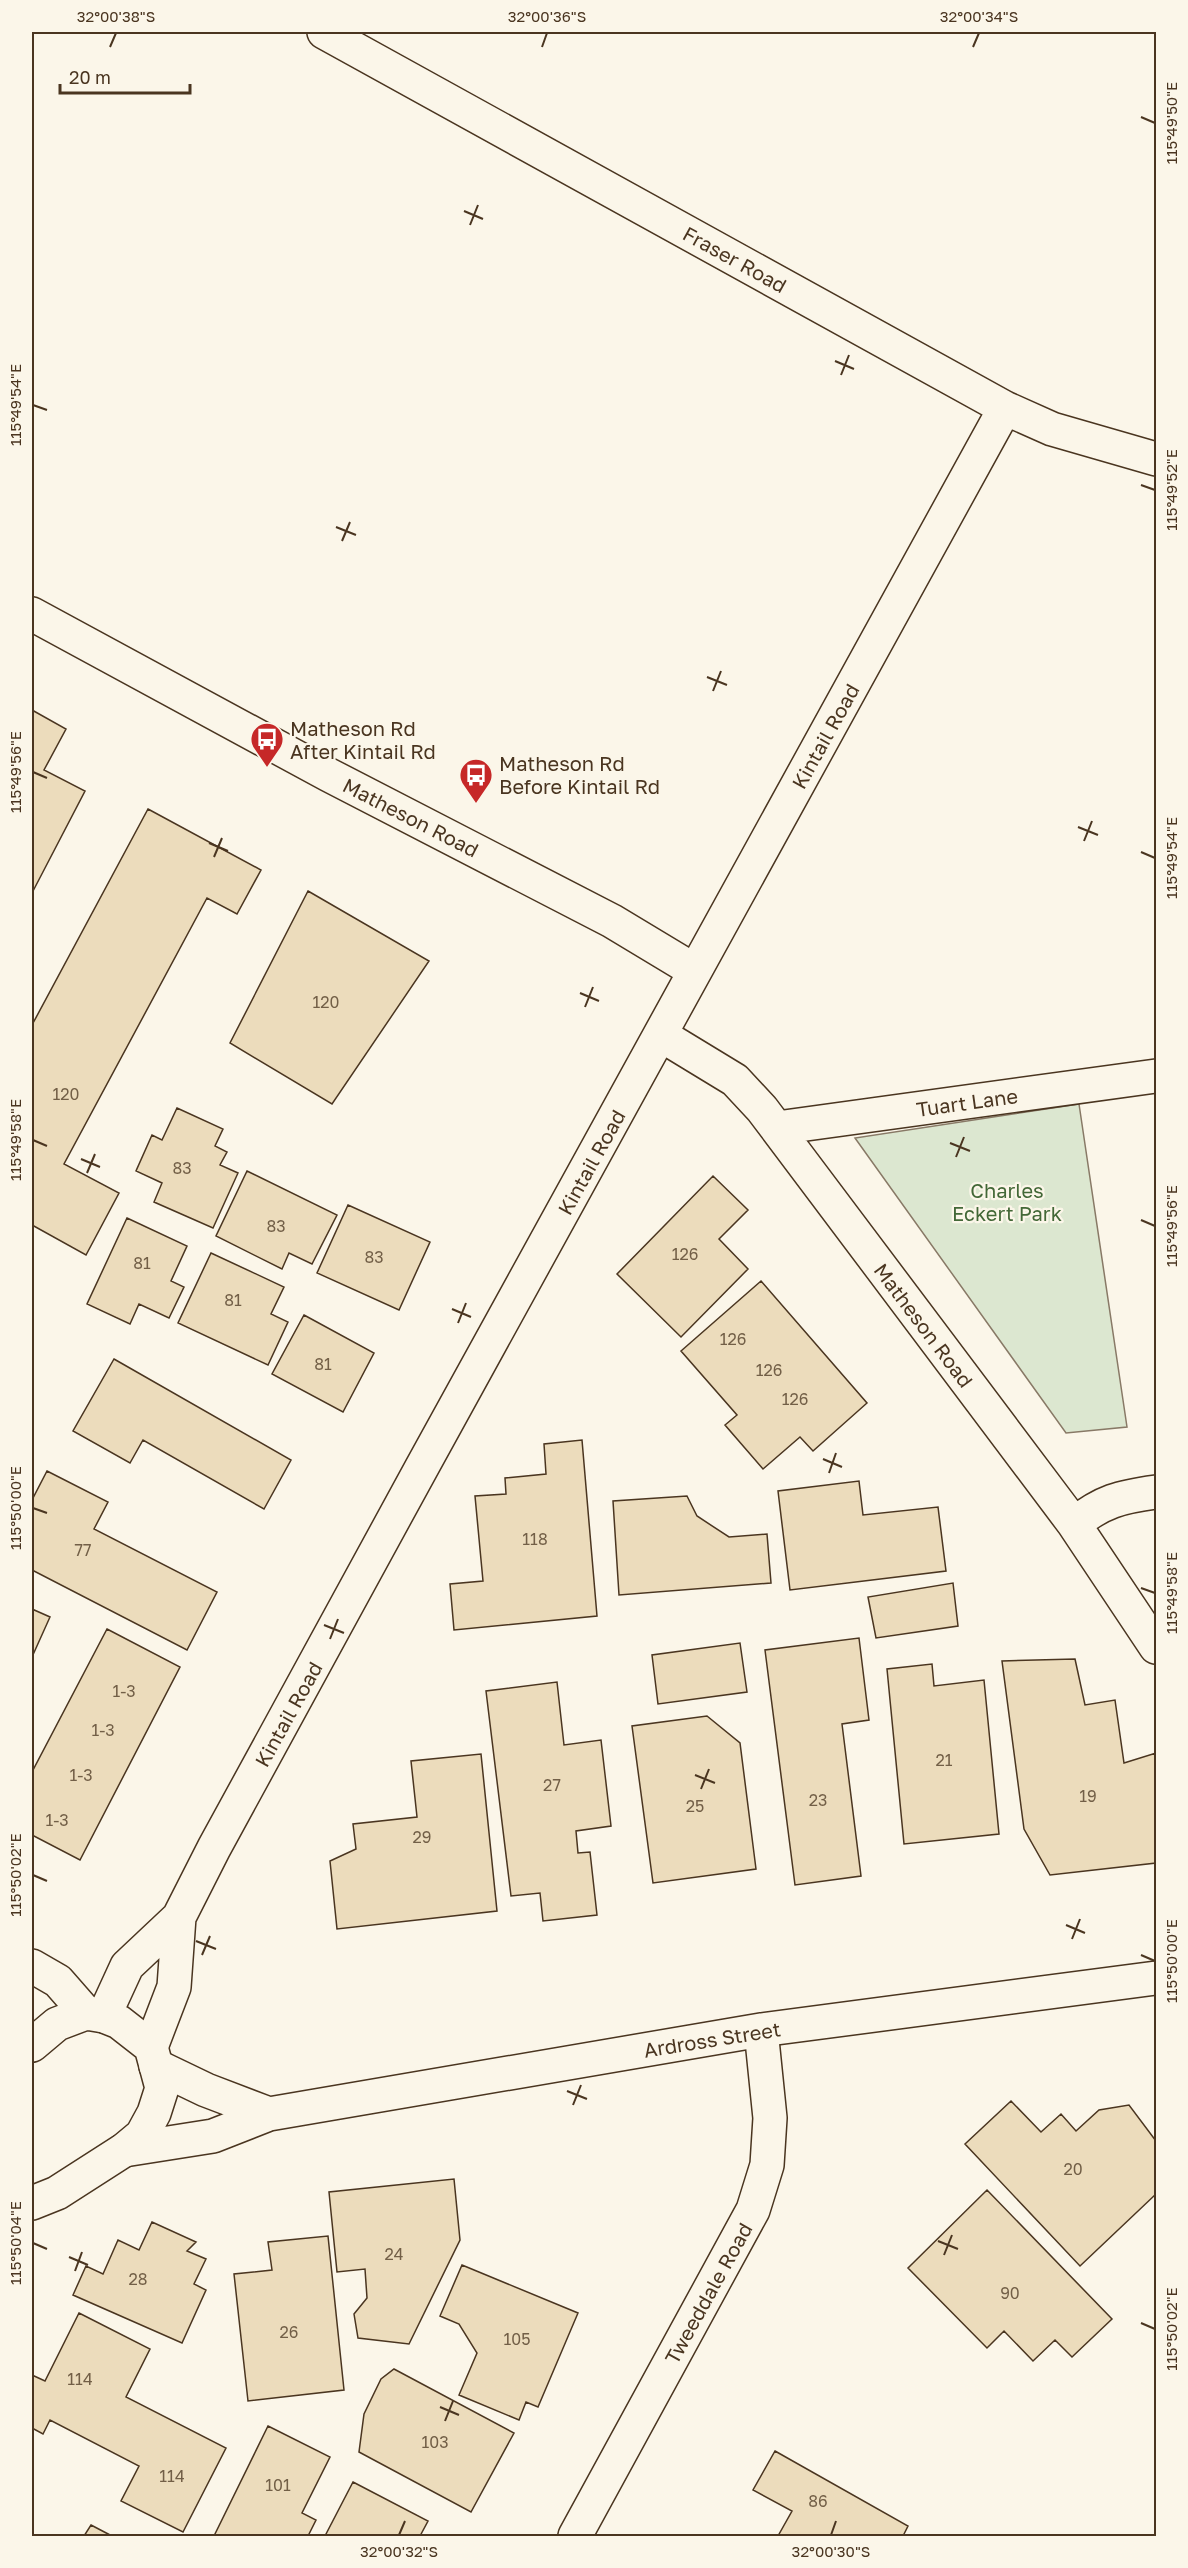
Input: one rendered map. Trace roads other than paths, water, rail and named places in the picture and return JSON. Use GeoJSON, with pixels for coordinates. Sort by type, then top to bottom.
{"type":"FeatureCollection","features":[{"type":"Feature","properties":{"kind":"street","name":"Fraser Road"},"geometry":{"type":"LineString","coordinates":[[324,32],[1005,408],[1052,429],[1156,459]]}},
{"type":"Feature","properties":{"kind":"street","name":"Kintail Road"},"geometry":{"type":"LineString","coordinates":[[95,2014],[127,1966],[179,1917],[214,1848],[422,1467],[1005,408]]}},
{"type":"Feature","properties":{"kind":"street","name":"Matheson Road"},"geometry":{"type":"LineString","coordinates":[[32,614],[328,775],[612,921],[695,971]]}},
{"type":"Feature","properties":{"kind":"street","name":"Matheson Road"},"geometry":{"type":"LineString","coordinates":[[660,1035],[735,1080],[777,1128],[1074,1524],[1156,1647]]}},
{"type":"Feature","properties":{"kind":"street","name":"Tuart Lane"},"geometry":{"type":"LineString","coordinates":[[777,1128],[1156,1076]]}},
{"type":"Feature","properties":{"kind":"street"},"geometry":{"type":"LineString","coordinates":[[1074,1524],[1096,1507],[1125,1496],[1156,1492]]}},
{"type":"Feature","properties":{"kind":"street","name":"Kintail Road"},"geometry":{"type":"LineString","coordinates":[[154,2056],[174,1987],[179,1917]]}},
{"type":"Feature","properties":{"kind":"street"},"geometry":{"type":"LineString","coordinates":[[32,1966],[58,1981],[95,2014],[119,2022],[154,2056],[206,2090],[269,2114]]}},
{"type":"Feature","properties":{"kind":"street","name":"Ardross Street"},"geometry":{"type":"LineString","coordinates":[[124,2150],[213,2136],[269,2114],[761,2030],[1156,1978]]}},
{"type":"Feature","properties":{"kind":"street"},"geometry":{"type":"LineString","coordinates":[[32,2040],[57,2024],[95,2014]]}},
{"type":"Feature","properties":{"kind":"street","name":"Tweeddale Road"},"geometry":{"type":"LineString","coordinates":[[575,2536],[753,2210],[767,2165],[770,2118],[761,2030]]}},
{"type":"Feature","properties":{"kind":"street"},"geometry":{"type":"LineString","coordinates":[[32,2203],[57,2193],[124,2150],[142,2135],[154,2113],[162,2088],[154,2056]]}},
{"type":"Feature","properties":{"kind":"place","name":"Matheson Rd After Kintail Rd"},"geometry":{"type":"Point","coordinates":[267,768]}},
{"type":"Feature","properties":{"kind":"place","name":"Matheson Rd Before Kintail Rd"},"geometry":{"type":"Point","coordinates":[476,804]}},
{"type":"Feature","properties":{"kind":"park label","name":"Charles Eckert Park"},"geometry":{"type":"Point","coordinates":[1007,1202]}}]}
